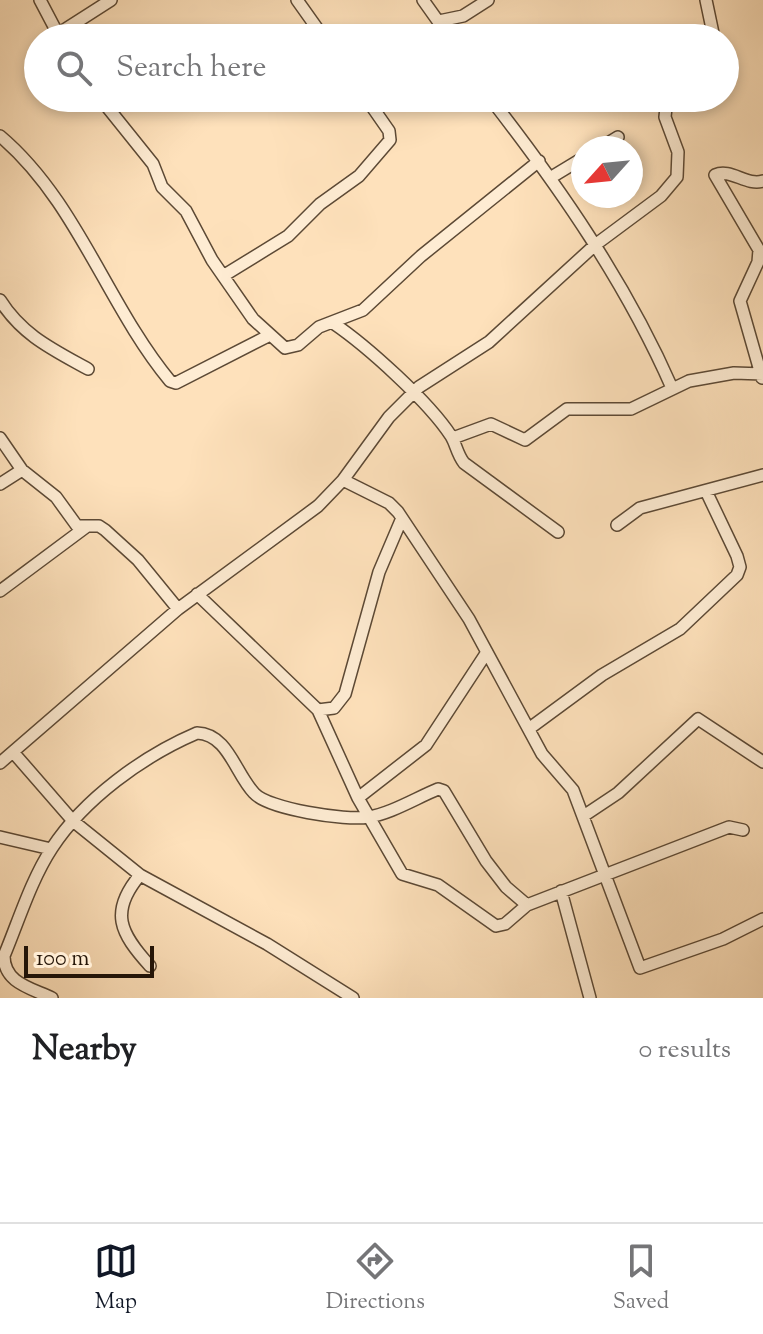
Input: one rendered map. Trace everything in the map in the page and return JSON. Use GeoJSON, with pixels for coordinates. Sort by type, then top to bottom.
{"type":"FeatureCollection","features":[{"type":"Feature","properties":{"kind":"street"},"geometry":{"type":"LineString","coordinates":[[40,0],[53,24]]}},
{"type":"Feature","properties":{"kind":"street"},"geometry":{"type":"LineString","coordinates":[[76,24],[111,0]]}},
{"type":"Feature","properties":{"kind":"street"},"geometry":{"type":"LineString","coordinates":[[297,0],[314,24]]}},
{"type":"Feature","properties":{"kind":"street"},"geometry":{"type":"LineString","coordinates":[[423,0],[441,24]]}},
{"type":"Feature","properties":{"kind":"street"},"geometry":{"type":"LineString","coordinates":[[439,21],[463,16],[488,0]]}},
{"type":"Feature","properties":{"kind":"street"},"geometry":{"type":"LineString","coordinates":[[706,0],[711,24]]}},
{"type":"Feature","properties":{"kind":"street"},"geometry":{"type":"LineString","coordinates":[[459,24],[463,16]]}},
{"type":"Feature","properties":{"kind":"street"},"geometry":{"type":"LineString","coordinates":[[112,112],[138,143],[166,193],[186,211],[223,276],[268,336],[280,347],[289,349],[298,345],[310,332],[363,310],[421,256],[539,161]]}},
{"type":"Feature","properties":{"kind":"street"},"geometry":{"type":"LineString","coordinates":[[223,276],[288,236],[320,204],[359,176],[390,140],[389,131],[376,112]]}},
{"type":"Feature","properties":{"kind":"street"},"geometry":{"type":"LineString","coordinates":[[501,112],[539,161],[595,245],[646,328],[672,388]]}},
{"type":"Feature","properties":{"kind":"street"},"geometry":{"type":"LineString","coordinates":[[0,763],[178,609],[318,506],[343,480],[378,431],[412,394],[510,325],[595,245],[661,196],[677,177],[678,152],[666,112]]}},
{"type":"Feature","properties":{"kind":"street"},"geometry":{"type":"LineString","coordinates":[[0,136],[17,150],[73,225],[134,333],[170,381],[176,383],[268,336]]}},
{"type":"Feature","properties":{"kind":"street"},"geometry":{"type":"LineString","coordinates":[[550,178],[571,165]]}},
{"type":"Feature","properties":{"kind":"street"},"geometry":{"type":"LineString","coordinates":[[453,438],[491,424],[525,440],[567,409],[631,409],[672,388],[734,373],[762,377],[740,301],[758,262],[759,250],[715,175],[719,172],[756,183],[763,181]]}},
{"type":"Feature","properties":{"kind":"street"},"geometry":{"type":"LineString","coordinates":[[0,300],[10,317],[28,335],[88,369]]}},
{"type":"Feature","properties":{"kind":"street"},"geometry":{"type":"LineString","coordinates":[[333,323],[412,394],[453,438],[455,451],[464,463],[558,532]]}},
{"type":"Feature","properties":{"kind":"street"},"geometry":{"type":"LineString","coordinates":[[0,438],[22,470],[56,497],[77,526],[99,526],[121,544],[178,609]]}},
{"type":"Feature","properties":{"kind":"street"},"geometry":{"type":"LineString","coordinates":[[0,484],[22,470]]}},
{"type":"Feature","properties":{"kind":"street"},"geometry":{"type":"LineString","coordinates":[[617,525],[640,508],[763,475]]}},
{"type":"Feature","properties":{"kind":"street"},"geometry":{"type":"LineString","coordinates":[[343,480],[389,503],[402,518],[487,652],[542,754],[567,779],[585,815],[604,876],[640,968],[723,939],[763,919]]}},
{"type":"Feature","properties":{"kind":"street"},"geometry":{"type":"LineString","coordinates":[[530,728],[602,675],[680,629],[737,575],[740,567],[737,556],[706,491]]}},
{"type":"Feature","properties":{"kind":"street"},"geometry":{"type":"LineString","coordinates":[[318,710],[334,708],[345,694],[374,587],[402,518]]}},
{"type":"Feature","properties":{"kind":"street"},"geometry":{"type":"LineString","coordinates":[[0,591],[86,527]]}},
{"type":"Feature","properties":{"kind":"street"},"geometry":{"type":"LineString","coordinates":[[197,594],[318,710],[358,798],[394,865],[409,879],[438,885],[496,926],[505,924],[527,905],[561,891],[729,827],[743,830]]}},
{"type":"Feature","properties":{"kind":"street"},"geometry":{"type":"LineString","coordinates":[[358,798],[426,745],[487,652]]}},
{"type":"Feature","properties":{"kind":"street"},"geometry":{"type":"LineString","coordinates":[[585,815],[618,793],[698,719],[763,762]]}},
{"type":"Feature","properties":{"kind":"street"},"geometry":{"type":"LineString","coordinates":[[52,998],[14,980],[4,966],[4,956],[51,849],[73,821],[125,776],[197,733],[209,733],[218,740],[262,801],[302,810],[368,817],[438,789],[444,791],[493,870],[506,887],[527,905]]}},
{"type":"Feature","properties":{"kind":"street"},"geometry":{"type":"LineString","coordinates":[[13,752],[73,821],[140,875],[267,944],[353,998]]}},
{"type":"Feature","properties":{"kind":"street"},"geometry":{"type":"LineString","coordinates":[[0,837],[51,849]]}},
{"type":"Feature","properties":{"kind":"street"},"geometry":{"type":"LineString","coordinates":[[140,875],[124,895],[120,917],[128,941],[150,966]]}},
{"type":"Feature","properties":{"kind":"street"},"geometry":{"type":"LineString","coordinates":[[561,891],[590,998]]}}]}
